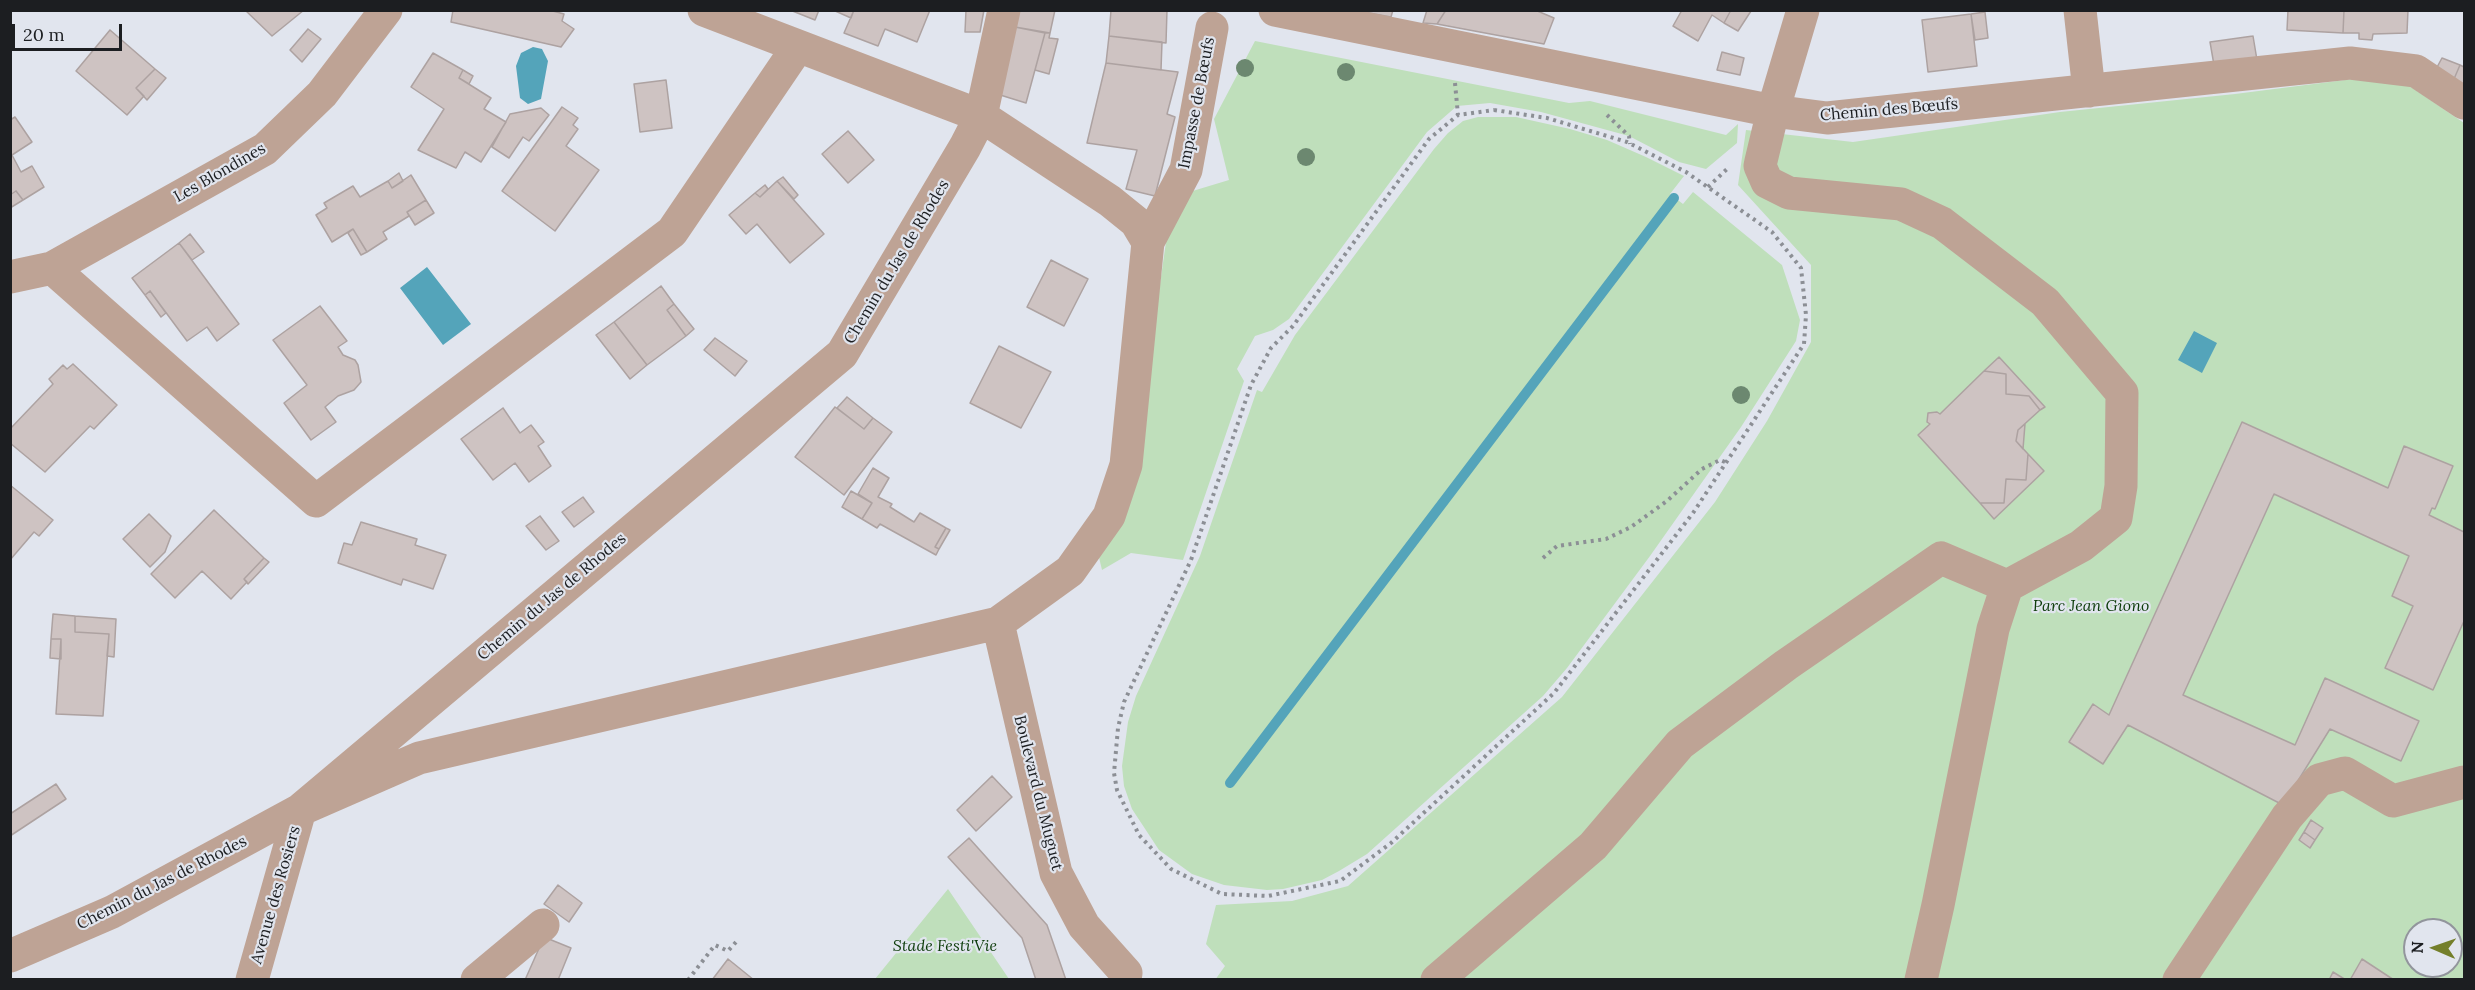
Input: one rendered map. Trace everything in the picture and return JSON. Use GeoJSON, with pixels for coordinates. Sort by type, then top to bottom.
{"type":"FeatureCollection","features":[{"type":"Feature","properties":{"kind":"street","name":"Les Blondines"},"geometry":{"type":"LineString","coordinates":[[10,277],[52,268],[265,149],[322,94],[386,10]]}},
{"type":"Feature","properties":{"kind":"street"},"geometry":{"type":"LineString","coordinates":[[300,810],[419,758],[998,623],[1070,572],[1109,516],[1126,465],[1148,242],[1136,222],[1110,201],[981,116],[797,48],[704,10]]}},
{"type":"Feature","properties":{"kind":"street","name":"Chemin du Jas de Rhodes"},"geometry":{"type":"LineString","coordinates":[[10,956],[112,912],[300,810],[842,354],[965,147],[981,116],[1004,10]]}},
{"type":"Feature","properties":{"kind":"street","name":"Chemin des Bœufs"},"geometry":{"type":"LineString","coordinates":[[1275,10],[1773,111],[1827,118],[2350,63],[2416,70],[2464,103]]}},
{"type":"Feature","properties":{"kind":"street"},"geometry":{"type":"LineString","coordinates":[[1803,10],[1773,111],[1760,166],[1767,182],[1789,193],[1901,204],[1942,223],[2045,302],[2122,393],[2121,486],[2116,518],[2081,546],[2007,586],[1993,629],[1921,980]]}},
{"type":"Feature","properties":{"kind":"street"},"geometry":{"type":"LineString","coordinates":[[2080,10],[2089,91]]}},
{"type":"Feature","properties":{"kind":"street","name":"Impasse de Bœufs"},"geometry":{"type":"LineString","coordinates":[[1148,242],[1186,170],[1212,28]]}},
{"type":"Feature","properties":{"kind":"street"},"geometry":{"type":"LineString","coordinates":[[52,268],[316,501],[672,232],[797,48]]}},
{"type":"Feature","properties":{"kind":"street"},"geometry":{"type":"LineString","coordinates":[[1437,980],[1593,846],[1680,744],[1786,665],[1941,558],[2007,586]]}},
{"type":"Feature","properties":{"kind":"street","name":"Boulevard du Muguet"},"geometry":{"type":"LineString","coordinates":[[998,623],[1056,873],[1084,926],[1132,977]]}},
{"type":"Feature","properties":{"kind":"street"},"geometry":{"type":"LineString","coordinates":[[2179,980],[2287,817],[2319,780],[2345,772],[2393,801],[2464,782]]}},
{"type":"Feature","properties":{"kind":"street","name":"Avenue des Rosiers"},"geometry":{"type":"LineString","coordinates":[[252,980],[300,810]]}},
{"type":"Feature","properties":{"kind":"street"},"geometry":{"type":"LineString","coordinates":[[477,980],[543,925]]}},
{"type":"Feature","properties":{"kind":"path"},"geometry":{"type":"LineString","coordinates":[[1451,76],[1456,85],[1458,115]]}},
{"type":"Feature","properties":{"kind":"path"},"geometry":{"type":"LineString","coordinates":[[1494,110],[1515,112],[1587,129],[1628,142],[1686,172],[1772,232],[1802,268],[1806,315],[1804,344],[1725,462],[1693,513],[1554,693],[1391,843],[1340,881],[1268,896],[1222,894],[1171,869],[1139,836],[1117,790],[1114,773],[1118,728],[1124,702],[1191,560],[1251,385],[1271,348],[1293,326],[1429,139],[1458,115],[1494,110]]}},
{"type":"Feature","properties":{"kind":"path"},"geometry":{"type":"LineString","coordinates":[[1543,558],[1557,546],[1606,539],[1631,527],[1667,501],[1702,469],[1720,460],[1725,462]]}},
{"type":"Feature","properties":{"kind":"path"},"geometry":{"type":"LineString","coordinates":[[688,980],[715,945],[728,951],[736,942]]}},
{"type":"Feature","properties":{"kind":"green space"},"geometry":{"type":"Polygon","coordinates":[[[1255,41],[1569,103],[1590,101],[1726,135],[1738,124],[1737,143],[1706,169],[1679,162],[1629,136],[1541,112],[1490,103],[1457,106],[1427,132],[1289,319],[1273,330],[1255,336],[1237,369],[1244,381],[1183,560],[1131,553],[1102,570],[1097,549],[1134,466],[1166,242],[1186,193],[1229,180],[1214,119],[1255,41]]]}},
{"type":"Feature","properties":{"kind":"green space","name":"Parc Jean Giono"},"geometry":{"type":"Polygon","coordinates":[[[2392,74],[2464,123],[2464,979],[1215,980],[1225,966],[1206,944],[1216,905],[1292,901],[1348,886],[1562,697],[1715,502],[1767,421],[1811,342],[1811,265],[1738,185],[1746,130],[1853,142],[2060,112],[2235,94],[2392,74]]]}},
{"type":"Feature","properties":{"kind":"green space"},"geometry":{"type":"Polygon","coordinates":[[[1478,117],[1516,117],[1570,129],[1607,140],[1684,176],[1670,194],[1683,204],[1693,192],[1782,265],[1800,320],[1796,341],[1741,427],[1567,668],[1543,696],[1367,854],[1322,880],[1283,889],[1267,890],[1224,885],[1192,874],[1159,850],[1132,809],[1124,786],[1122,766],[1128,722],[1136,696],[1200,556],[1257,390],[1262,392],[1295,335],[1434,149],[1463,121],[1478,117]]]}},
{"type":"Feature","properties":{"kind":"green space","name":"Stade Festi'Vie"},"geometry":{"type":"Polygon","coordinates":[[[948,889],[1009,979],[875,979],[948,889]]]}},
{"type":"Feature","properties":{"kind":"water"},"geometry":{"type":"Polygon","coordinates":[[[533,47],[542,49],[548,61],[541,99],[528,104],[520,98],[516,66],[521,53],[533,47]]]}},
{"type":"Feature","properties":{"kind":"water"},"geometry":{"type":"Polygon","coordinates":[[[427,267],[471,324],[443,345],[400,288],[427,267]]]}},
{"type":"Feature","properties":{"kind":"water"},"geometry":{"type":"Polygon","coordinates":[[[2194,331],[2217,343],[2202,373],[2178,360],[2194,331]]]}},
{"type":"Feature","properties":{"kind":"building"},"geometry":{"type":"Polygon","coordinates":[[[245,10],[304,10],[272,36],[245,10]]]}},
{"type":"Feature","properties":{"kind":"building"},"geometry":{"type":"Polygon","coordinates":[[[453,10],[549,10],[564,14],[562,21],[574,29],[561,47],[451,22],[453,10]]]}},
{"type":"Feature","properties":{"kind":"building"},"geometry":{"type":"Polygon","coordinates":[[[790,10],[819,10],[815,20],[790,10]]]}},
{"type":"Feature","properties":{"kind":"building"},"geometry":{"type":"Polygon","coordinates":[[[833,10],[854,10],[851,18],[833,10]]]}},
{"type":"Feature","properties":{"kind":"building"},"geometry":{"type":"Polygon","coordinates":[[[854,10],[930,10],[917,42],[885,29],[878,46],[844,33],[854,10]]]}},
{"type":"Feature","properties":{"kind":"building"},"geometry":{"type":"Polygon","coordinates":[[[966,10],[984,10],[980,32],[965,32],[966,10]]]}},
{"type":"Feature","properties":{"kind":"building"},"geometry":{"type":"Polygon","coordinates":[[[1019,10],[1055,10],[1050,33],[1015,27],[1019,10]]]}},
{"type":"Feature","properties":{"kind":"building"},"geometry":{"type":"Polygon","coordinates":[[[1111,10],[1167,10],[1166,43],[1109,36],[1111,10]]]}},
{"type":"Feature","properties":{"kind":"building"},"geometry":{"type":"Polygon","coordinates":[[[1353,10],[1393,10],[1391,17],[1353,10]]]}},
{"type":"Feature","properties":{"kind":"building"},"geometry":{"type":"Polygon","coordinates":[[[1427,10],[1446,10],[1437,24],[1423,23],[1427,10]]]}},
{"type":"Feature","properties":{"kind":"building"},"geometry":{"type":"Polygon","coordinates":[[[1446,10],[1535,10],[1554,18],[1544,44],[1437,24],[1446,10]]]}},
{"type":"Feature","properties":{"kind":"building"},"geometry":{"type":"Polygon","coordinates":[[[1682,10],[1731,10],[1724,23],[1712,15],[1698,41],[1673,26],[1682,10]]]}},
{"type":"Feature","properties":{"kind":"building"},"geometry":{"type":"Polygon","coordinates":[[[1731,10],[1751,11],[1738,31],[1724,23],[1731,10]]]}},
{"type":"Feature","properties":{"kind":"building"},"geometry":{"type":"Polygon","coordinates":[[[2288,10],[2344,10],[2343,33],[2287,30],[2288,10]]]}},
{"type":"Feature","properties":{"kind":"building"},"geometry":{"type":"Polygon","coordinates":[[[2344,10],[2408,10],[2407,33],[2373,34],[2372,40],[2359,39],[2359,33],[2343,33],[2344,10]]]}},
{"type":"Feature","properties":{"kind":"building"},"geometry":{"type":"Polygon","coordinates":[[[1985,12],[1988,38],[1975,40],[1971,14],[1985,12]]]}},
{"type":"Feature","properties":{"kind":"building"},"geometry":{"type":"Polygon","coordinates":[[[1971,14],[1977,66],[1928,72],[1922,20],[1971,14]]]}},
{"type":"Feature","properties":{"kind":"building"},"geometry":{"type":"Polygon","coordinates":[[[1015,27],[1045,33],[1026,103],[997,94],[1015,27]]]}},
{"type":"Feature","properties":{"kind":"building"},"geometry":{"type":"Polygon","coordinates":[[[308,29],[321,39],[302,62],[290,50],[308,29]]]}},
{"type":"Feature","properties":{"kind":"building"},"geometry":{"type":"Polygon","coordinates":[[[110,30],[155,69],[136,88],[144,96],[127,115],[76,71],[110,30]]]}},
{"type":"Feature","properties":{"kind":"building"},"geometry":{"type":"Polygon","coordinates":[[[1045,33],[1050,33],[1049,38],[1058,39],[1049,74],[1035,70],[1045,33]]]}},
{"type":"Feature","properties":{"kind":"building"},"geometry":{"type":"Polygon","coordinates":[[[1109,36],[1162,42],[1161,70],[1106,63],[1109,36]]]}},
{"type":"Feature","properties":{"kind":"building"},"geometry":{"type":"Polygon","coordinates":[[[2253,36],[2257,60],[2214,65],[2210,42],[2253,36]]]}},
{"type":"Feature","properties":{"kind":"building"},"geometry":{"type":"Polygon","coordinates":[[[1722,52],[1744,58],[1740,75],[1717,70],[1722,52]]]}},
{"type":"Feature","properties":{"kind":"building"},"geometry":{"type":"Polygon","coordinates":[[[433,53],[463,70],[459,78],[491,98],[484,109],[506,122],[481,162],[465,152],[456,168],[418,150],[444,109],[411,87],[433,53]]]}},
{"type":"Feature","properties":{"kind":"building"},"geometry":{"type":"Polygon","coordinates":[[[2442,58],[2460,65],[2454,79],[2436,69],[2442,58]]]}},
{"type":"Feature","properties":{"kind":"building"},"geometry":{"type":"Polygon","coordinates":[[[1106,63],[1178,72],[1167,114],[1175,117],[1155,196],[1126,189],[1137,150],[1087,143],[1106,63]]]}},
{"type":"Feature","properties":{"kind":"building"},"geometry":{"type":"Polygon","coordinates":[[[2460,65],[2464,67],[2464,87],[2454,79],[2460,65]]]}},
{"type":"Feature","properties":{"kind":"building"},"geometry":{"type":"Polygon","coordinates":[[[155,69],[166,78],[147,100],[136,88],[155,69]]]}},
{"type":"Feature","properties":{"kind":"building"},"geometry":{"type":"Polygon","coordinates":[[[463,70],[473,76],[469,84],[459,78],[463,70]]]}},
{"type":"Feature","properties":{"kind":"building"},"geometry":{"type":"Polygon","coordinates":[[[666,80],[672,128],[640,132],[634,84],[666,80]]]}},
{"type":"Feature","properties":{"kind":"building"},"geometry":{"type":"Polygon","coordinates":[[[562,107],[578,118],[573,125],[578,129],[566,146],[599,170],[555,231],[502,191],[562,107]]]}},
{"type":"Feature","properties":{"kind":"building"},"geometry":{"type":"Polygon","coordinates":[[[541,108],[549,115],[529,141],[523,137],[509,158],[492,147],[510,114],[541,108]]]}},
{"type":"Feature","properties":{"kind":"building"},"geometry":{"type":"Polygon","coordinates":[[[15,117],[32,142],[12,155],[21,172],[32,166],[44,187],[23,200],[16,191],[10,195],[10,120],[15,117]]]}},
{"type":"Feature","properties":{"kind":"building"},"geometry":{"type":"Polygon","coordinates":[[[848,131],[874,160],[848,183],[822,154],[848,131]]]}},
{"type":"Feature","properties":{"kind":"building"},"geometry":{"type":"Polygon","coordinates":[[[399,173],[403,181],[392,188],[388,181],[399,173]]]}},
{"type":"Feature","properties":{"kind":"building"},"geometry":{"type":"Polygon","coordinates":[[[411,175],[426,200],[407,212],[409,216],[383,232],[387,239],[367,252],[353,229],[332,242],[316,215],[327,208],[324,203],[353,186],[360,197],[388,181],[392,188],[411,175]]]}},
{"type":"Feature","properties":{"kind":"building"},"geometry":{"type":"Polygon","coordinates":[[[783,177],[798,195],[794,199],[777,181],[783,177]]]}},
{"type":"Feature","properties":{"kind":"building"},"geometry":{"type":"Polygon","coordinates":[[[777,181],[824,234],[790,263],[757,224],[746,234],[729,215],[755,193],[760,197],[777,181]]]}},
{"type":"Feature","properties":{"kind":"building"},"geometry":{"type":"Polygon","coordinates":[[[765,185],[768,189],[760,197],[755,193],[765,185]]]}},
{"type":"Feature","properties":{"kind":"building"},"geometry":{"type":"Polygon","coordinates":[[[16,191],[23,200],[10,208],[10,195],[16,191]]]}},
{"type":"Feature","properties":{"kind":"building"},"geometry":{"type":"Polygon","coordinates":[[[426,200],[434,213],[415,225],[407,212],[426,200]]]}},
{"type":"Feature","properties":{"kind":"building"},"geometry":{"type":"Polygon","coordinates":[[[353,229],[367,252],[361,255],[348,233],[353,229]]]}},
{"type":"Feature","properties":{"kind":"building"},"geometry":{"type":"Polygon","coordinates":[[[190,234],[204,252],[192,260],[179,243],[190,234]]]}},
{"type":"Feature","properties":{"kind":"building"},"geometry":{"type":"Polygon","coordinates":[[[179,243],[239,324],[217,341],[207,327],[187,341],[150,291],[145,295],[132,278],[179,243]]]}},
{"type":"Feature","properties":{"kind":"building"},"geometry":{"type":"Polygon","coordinates":[[[1051,260],[1088,279],[1064,326],[1027,307],[1051,260]]]}},
{"type":"Feature","properties":{"kind":"building"},"geometry":{"type":"Polygon","coordinates":[[[661,286],[674,304],[667,310],[686,336],[647,365],[614,322],[661,286]]]}},
{"type":"Feature","properties":{"kind":"building"},"geometry":{"type":"Polygon","coordinates":[[[150,291],[166,313],[161,317],[145,295],[150,291]]]}},
{"type":"Feature","properties":{"kind":"building"},"geometry":{"type":"Polygon","coordinates":[[[674,304],[694,329],[686,336],[667,310],[674,304]]]}},
{"type":"Feature","properties":{"kind":"building"},"geometry":{"type":"Polygon","coordinates":[[[320,306],[347,341],[338,347],[343,355],[355,360],[361,382],[354,390],[338,396],[325,407],[336,422],[311,440],[284,403],[307,385],[273,340],[320,306]]]}},
{"type":"Feature","properties":{"kind":"building"},"geometry":{"type":"Polygon","coordinates":[[[614,322],[647,365],[630,379],[596,335],[614,322]]]}},
{"type":"Feature","properties":{"kind":"building"},"geometry":{"type":"Polygon","coordinates":[[[715,338],[747,361],[735,376],[704,350],[715,338]]]}},
{"type":"Feature","properties":{"kind":"building"},"geometry":{"type":"Polygon","coordinates":[[[999,346],[1051,372],[1021,428],[970,403],[999,346]]]}},
{"type":"Feature","properties":{"kind":"building"},"geometry":{"type":"Polygon","coordinates":[[[1999,357],[2045,407],[2040,410],[2029,396],[2006,394],[2006,374],[1984,371],[1999,357]]]}},
{"type":"Feature","properties":{"kind":"building"},"geometry":{"type":"Polygon","coordinates":[[[73,364],[117,405],[94,429],[90,426],[45,472],[10,443],[10,429],[53,384],[49,379],[63,365],[67,369],[73,364]]]}},
{"type":"Feature","properties":{"kind":"building"},"geometry":{"type":"Polygon","coordinates":[[[1984,371],[2006,374],[2006,394],[2029,396],[2040,410],[2018,430],[2016,441],[2028,454],[2026,480],[2006,479],[2004,503],[1980,503],[1918,435],[1930,424],[1927,422],[1928,413],[1940,414],[1984,371]]]}},
{"type":"Feature","properties":{"kind":"building"},"geometry":{"type":"Polygon","coordinates":[[[847,397],[873,418],[864,429],[837,408],[847,397]]]}},
{"type":"Feature","properties":{"kind":"building"},"geometry":{"type":"Polygon","coordinates":[[[835,407],[864,429],[873,418],[892,432],[844,495],[795,457],[835,407]]]}},
{"type":"Feature","properties":{"kind":"building"},"geometry":{"type":"Polygon","coordinates":[[[503,408],[520,433],[531,425],[544,442],[538,446],[551,466],[529,482],[515,463],[493,480],[461,439],[503,408]]]}},
{"type":"Feature","properties":{"kind":"building"},"geometry":{"type":"Polygon","coordinates":[[[2242,422],[2388,488],[2404,446],[2453,466],[2435,509],[2432,508],[2429,515],[2464,532],[2464,621],[2433,690],[2385,668],[2413,606],[2392,596],[2409,556],[2274,494],[2183,695],[2295,745],[2325,678],[2419,721],[2401,761],[2330,729],[2283,805],[2128,725],[2103,764],[2069,742],[2093,704],[2109,715],[2242,422]]]}},
{"type":"Feature","properties":{"kind":"building"},"geometry":{"type":"Polygon","coordinates":[[[2025,424],[2023,449],[2016,441],[2018,430],[2025,424]]]}},
{"type":"Feature","properties":{"kind":"building"},"geometry":{"type":"Polygon","coordinates":[[[2028,454],[2044,471],[1994,519],[1980,503],[2004,503],[2006,479],[2026,480],[2028,454]]]}},
{"type":"Feature","properties":{"kind":"building"},"geometry":{"type":"Polygon","coordinates":[[[873,468],[889,478],[878,497],[892,504],[890,507],[914,522],[920,513],[946,528],[935,547],[939,549],[936,555],[880,524],[877,528],[862,519],[872,503],[858,494],[873,468]]]}},
{"type":"Feature","properties":{"kind":"building"},"geometry":{"type":"Polygon","coordinates":[[[10,485],[53,520],[39,536],[34,532],[10,560],[10,485]]]}},
{"type":"Feature","properties":{"kind":"building"},"geometry":{"type":"Polygon","coordinates":[[[851,491],[872,503],[862,519],[842,507],[851,491]]]}},
{"type":"Feature","properties":{"kind":"building"},"geometry":{"type":"Polygon","coordinates":[[[583,497],[594,512],[574,527],[562,512],[583,497]]]}},
{"type":"Feature","properties":{"kind":"building"},"geometry":{"type":"Polygon","coordinates":[[[214,510],[264,558],[244,579],[247,582],[231,599],[202,571],[175,598],[151,574],[214,510]]]}},
{"type":"Feature","properties":{"kind":"building"},"geometry":{"type":"Polygon","coordinates":[[[149,514],[171,536],[165,552],[150,567],[123,539],[149,514]]]}},
{"type":"Feature","properties":{"kind":"building"},"geometry":{"type":"Polygon","coordinates":[[[540,516],[559,541],[546,550],[526,526],[540,516]]]}},
{"type":"Feature","properties":{"kind":"building"},"geometry":{"type":"Polygon","coordinates":[[[361,522],[417,539],[415,545],[446,555],[433,589],[403,579],[401,585],[338,563],[344,543],[352,545],[361,522]]]}},
{"type":"Feature","properties":{"kind":"building"},"geometry":{"type":"Polygon","coordinates":[[[946,528],[950,530],[939,549],[935,547],[946,528]]]}},
{"type":"Feature","properties":{"kind":"building"},"geometry":{"type":"Polygon","coordinates":[[[264,558],[269,562],[248,584],[244,579],[264,558]]]}},
{"type":"Feature","properties":{"kind":"building"},"geometry":{"type":"Polygon","coordinates":[[[53,614],[75,616],[75,632],[109,634],[103,716],[56,714],[61,639],[51,639],[53,614]]]}},
{"type":"Feature","properties":{"kind":"building"},"geometry":{"type":"Polygon","coordinates":[[[75,616],[116,619],[114,657],[107,656],[109,634],[75,632],[75,616]]]}},
{"type":"Feature","properties":{"kind":"building"},"geometry":{"type":"Polygon","coordinates":[[[51,639],[61,639],[61,659],[50,658],[51,639]]]}},
{"type":"Feature","properties":{"kind":"building"},"geometry":{"type":"Polygon","coordinates":[[[992,776],[1012,797],[976,831],[957,810],[992,776]]]}},
{"type":"Feature","properties":{"kind":"building"},"geometry":{"type":"Polygon","coordinates":[[[56,784],[66,799],[10,836],[10,814],[56,784]]]}},
{"type":"Feature","properties":{"kind":"building"},"geometry":{"type":"Polygon","coordinates":[[[2311,820],[2323,828],[2315,840],[2304,832],[2311,820]]]}},
{"type":"Feature","properties":{"kind":"building"},"geometry":{"type":"Polygon","coordinates":[[[2304,832],[2315,840],[2310,848],[2299,840],[2304,832]]]}},
{"type":"Feature","properties":{"kind":"building"},"geometry":{"type":"Polygon","coordinates":[[[969,838],[1047,925],[1066,980],[1036,980],[1022,938],[948,857],[969,838]]]}},
{"type":"Feature","properties":{"kind":"building"},"geometry":{"type":"Polygon","coordinates":[[[558,885],[582,903],[569,922],[544,904],[558,885]]]}},
{"type":"Feature","properties":{"kind":"building"},"geometry":{"type":"Polygon","coordinates":[[[544,937],[571,948],[558,980],[525,980],[544,937]]]}},
{"type":"Feature","properties":{"kind":"building"},"geometry":{"type":"Polygon","coordinates":[[[728,959],[754,980],[712,980],[728,959]]]}},
{"type":"Feature","properties":{"kind":"building"},"geometry":{"type":"Polygon","coordinates":[[[2362,959],[2394,980],[2350,980],[2362,959]]]}},
{"type":"Feature","properties":{"kind":"building"},"geometry":{"type":"Polygon","coordinates":[[[2333,972],[2346,980],[2329,980],[2333,972]]]}},
{"type":"Feature","properties":{"kind":"waterway"},"geometry":{"type":"LineString","coordinates":[[1230,783],[1674,198]]}}]}
